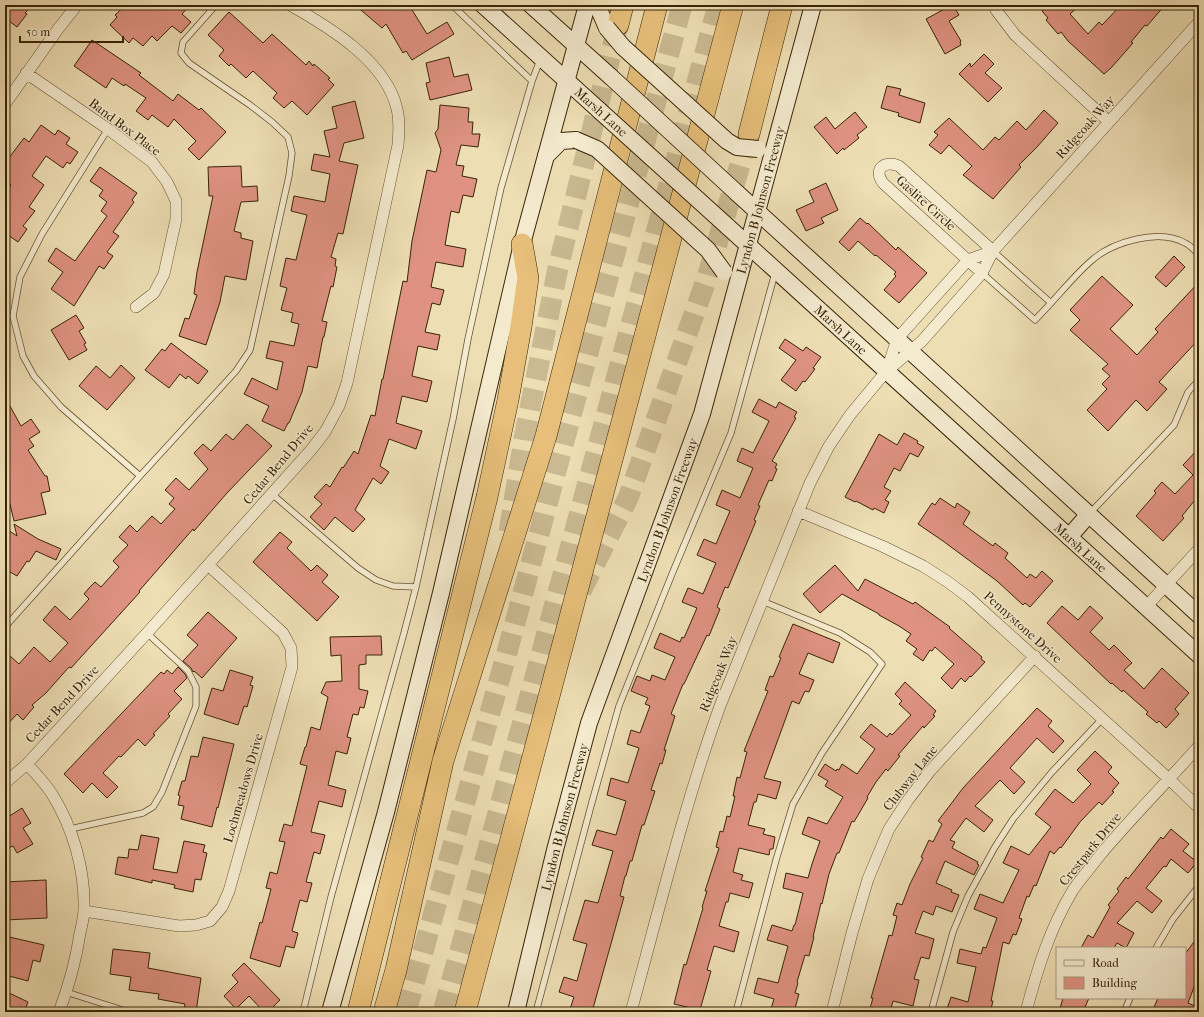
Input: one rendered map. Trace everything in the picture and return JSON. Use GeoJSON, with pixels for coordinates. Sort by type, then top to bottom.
{"type":"FeatureCollection","features":[{"type":"Feature","properties":{"kind":"highway"},"geometry":{"type":"LineString","coordinates":[[612,27],[623,5]]}},
{"type":"Feature","properties":{"kind":"highway"},"geometry":{"type":"LineString","coordinates":[[384,1012],[396,970],[443,761],[546,436],[657,5]]}},
{"type":"Feature","properties":{"kind":"highway"},"geometry":{"type":"LineString","coordinates":[[465,1012],[733,5]]}},
{"type":"Feature","properties":{"kind":"highway"},"geometry":{"type":"LineString","coordinates":[[754,142],[782,5]]}},
{"type":"Feature","properties":{"kind":"highway"},"geometry":{"type":"LineString","coordinates":[[358,1012],[485,504],[508,400],[528,278],[522,244]]}},
{"type":"Feature","properties":{"kind":"main road","name":"Marsh Lane"},"geometry":{"type":"LineString","coordinates":[[483,5],[1199,655]]}},
{"type":"Feature","properties":{"kind":"main road"},"geometry":{"type":"LineString","coordinates":[[531,5],[1199,615]]}},
{"type":"Feature","properties":{"kind":"main road"},"geometry":{"type":"LineString","coordinates":[[330,1012],[386,812],[444,577],[522,244],[587,5]]}},
{"type":"Feature","properties":{"kind":"main road"},"geometry":{"type":"LineString","coordinates":[[597,5],[623,47],[727,141],[737,147],[777,137]]}},
{"type":"Feature","properties":{"kind":"main road","name":"Lyndon B Johnson Freeway"},"geometry":{"type":"LineString","coordinates":[[516,1012],[554,850],[589,723],[702,414],[756,210],[803,46],[813,5]]}},
{"type":"Feature","properties":{"kind":"main road"},"geometry":{"type":"LineString","coordinates":[[546,156],[561,141],[576,140],[597,149],[708,250],[724,272],[733,298]]}},
{"type":"Feature","properties":{"kind":"main road"},"geometry":{"type":"LineString","coordinates":[[1069,537],[1089,514]]}},
{"type":"Feature","properties":{"kind":"street"},"geometry":{"type":"LineString","coordinates":[[5,104],[58,29],[77,5]]}},
{"type":"Feature","properties":{"kind":"street","name":"Cedar Bend Drive"},"geometry":{"type":"LineString","coordinates":[[5,783],[27,764],[311,450],[324,432],[339,406],[347,383],[398,145],[399,125],[397,108],[389,89],[375,67],[352,46],[312,18],[290,5]]}},
{"type":"Feature","properties":{"kind":"street"},"geometry":{"type":"LineString","coordinates":[[994,5],[996,10],[1015,35],[1109,122]]}},
{"type":"Feature","properties":{"kind":"street","name":"Ridgeoak Way"},"geometry":{"type":"LineString","coordinates":[[631,1012],[706,743],[798,511],[810,483],[829,446],[850,415],[887,371],[922,340],[982,273],[993,251],[1199,22]]}},
{"type":"Feature","properties":{"kind":"street","name":"Band Box Place"},"geometry":{"type":"LineString","coordinates":[[26,73],[108,129],[152,162],[167,182],[176,201],[176,219],[164,274],[154,293],[136,307]]}},
{"type":"Feature","properties":{"kind":"street","name":"Gaslite Circle"},"geometry":{"type":"LineString","coordinates":[[982,273],[883,183],[879,178],[879,172],[882,167],[887,164],[899,166],[993,251]]}},
{"type":"Feature","properties":{"kind":"street","name":"Ridgeoak Way"},"geometry":{"type":"LineString","coordinates":[[887,371],[897,339],[968,260],[993,251]]}},
{"type":"Feature","properties":{"kind":"street","name":"Pennystone Drive"},"geometry":{"type":"LineString","coordinates":[[798,511],[882,546],[923,566],[968,597],[1199,808]]}},
{"type":"Feature","properties":{"kind":"street"},"geometry":{"type":"LineString","coordinates":[[1146,607],[1199,549]]}},
{"type":"Feature","properties":{"kind":"street","name":"Lochmeadows Drive"},"geometry":{"type":"LineString","coordinates":[[84,911],[179,926],[196,925],[210,921],[222,908],[229,892],[292,668],[291,648],[283,633],[208,565]]}},
{"type":"Feature","properties":{"kind":"street","name":"Clubway Lane"},"geometry":{"type":"LineString","coordinates":[[832,1012],[852,933],[868,879],[889,829],[908,800],[930,771],[1034,656]]}},
{"type":"Feature","properties":{"kind":"street","name":"Crestpark Drive"},"geometry":{"type":"LineString","coordinates":[[1026,1012],[1044,951],[1061,912],[1074,890],[1117,835],[1199,746]]}},
{"type":"Feature","properties":{"kind":"street"},"geometry":{"type":"LineString","coordinates":[[27,764],[52,794],[70,829],[78,856],[84,887],[84,911],[77,953],[59,1012]]}},
{"type":"Feature","properties":{"kind":"lane"},"geometry":{"type":"LineString","coordinates":[[5,627],[236,371],[250,350],[289,176],[292,153],[288,137],[272,122],[256,109],[189,63],[181,53],[183,42],[216,5]]}},
{"type":"Feature","properties":{"kind":"lane"},"geometry":{"type":"LineString","coordinates":[[452,5],[532,81]]}},
{"type":"Feature","properties":{"kind":"lane"},"geometry":{"type":"LineString","coordinates":[[303,1012],[331,897],[416,587],[501,188],[532,81],[541,58]]}},
{"type":"Feature","properties":{"kind":"lane"},"geometry":{"type":"LineString","coordinates":[[108,129],[42,234],[20,277],[13,316],[23,356],[34,376],[61,406],[140,476]]}},
{"type":"Feature","properties":{"kind":"lane"},"geometry":{"type":"LineString","coordinates":[[982,273],[1035,320],[1091,260],[1114,245],[1145,237],[1169,237],[1184,242],[1199,254]]}},
{"type":"Feature","properties":{"kind":"lane"},"geometry":{"type":"LineString","coordinates":[[993,251],[1051,303]]}},
{"type":"Feature","properties":{"kind":"lane"},"geometry":{"type":"LineString","coordinates":[[536,1012],[619,706],[731,432],[776,270]]}},
{"type":"Feature","properties":{"kind":"lane"},"geometry":{"type":"LineString","coordinates":[[1089,514],[1174,425],[1188,392],[1199,380]]}},
{"type":"Feature","properties":{"kind":"lane"},"geometry":{"type":"LineString","coordinates":[[272,494],[358,568],[376,580],[393,586],[416,587]]}},
{"type":"Feature","properties":{"kind":"lane"},"geometry":{"type":"LineString","coordinates":[[736,1012],[774,868],[793,804],[822,753],[882,664],[870,652],[840,633],[762,601]]}},
{"type":"Feature","properties":{"kind":"lane"},"geometry":{"type":"LineString","coordinates":[[70,829],[142,813],[153,807],[162,792],[196,706],[196,687],[188,671],[147,633]]}},
{"type":"Feature","properties":{"kind":"lane"},"geometry":{"type":"LineString","coordinates":[[931,1012],[953,932],[968,896],[995,847],[1013,819],[1052,772],[1102,718]]}},
{"type":"Feature","properties":{"kind":"lane"},"geometry":{"type":"LineString","coordinates":[[1157,947],[1173,919],[1199,886]]}},
{"type":"Feature","properties":{"kind":"lane"},"geometry":{"type":"LineString","coordinates":[[66,992],[129,1012]]}},
{"type":"Feature","properties":{"kind":"lane"},"geometry":{"type":"LineString","coordinates":[[1124,1012],[1130,999]]}},
{"type":"Feature","properties":{"kind":"building"},"geometry":{"type":"Polygon","coordinates":[[[5,5],[33,5],[25,13],[27,14],[17,27],[5,18],[5,5]]]}},
{"type":"Feature","properties":{"kind":"building"},"geometry":{"type":"Polygon","coordinates":[[[126,5],[190,5],[182,14],[191,22],[181,33],[172,26],[157,41],[152,36],[143,46],[133,38],[129,43],[110,25],[117,17],[115,15],[126,5]]]}},
{"type":"Feature","properties":{"kind":"building"},"geometry":{"type":"Polygon","coordinates":[[[355,5],[409,5],[427,34],[447,22],[454,34],[412,60],[406,51],[403,53],[386,24],[382,28],[355,5]]]}},
{"type":"Feature","properties":{"kind":"building"},"geometry":{"type":"Polygon","coordinates":[[[952,5],[959,15],[949,21],[961,41],[961,45],[945,54],[926,19],[952,5]]]}},
{"type":"Feature","properties":{"kind":"building"},"geometry":{"type":"Polygon","coordinates":[[[1050,5],[1080,5],[1070,14],[1088,34],[1099,22],[1102,25],[1121,5],[1165,5],[1147,26],[1145,25],[1131,42],[1133,43],[1104,74],[1068,41],[1061,32],[1058,34],[1046,20],[1048,18],[1042,11],[1050,5]]]}},
{"type":"Feature","properties":{"kind":"building"},"geometry":{"type":"Polygon","coordinates":[[[229,12],[263,43],[272,34],[306,65],[309,61],[313,66],[314,64],[330,78],[328,79],[334,85],[307,115],[292,101],[284,108],[273,98],[277,93],[253,71],[246,78],[231,64],[229,66],[219,56],[224,50],[208,35],[229,12]]]}},
{"type":"Feature","properties":{"kind":"building"},"geometry":{"type":"Polygon","coordinates":[[[92,40],[141,73],[139,75],[173,101],[178,94],[199,110],[201,108],[226,132],[199,160],[188,149],[196,141],[174,119],[168,127],[152,115],[148,120],[136,111],[146,98],[125,84],[124,86],[112,78],[106,88],[74,66],[92,40]]]}},
{"type":"Feature","properties":{"kind":"building"},"geometry":{"type":"Polygon","coordinates":[[[984,54],[994,64],[985,73],[1002,88],[988,102],[959,74],[970,63],[971,67],[984,54]]]}},
{"type":"Feature","properties":{"kind":"building"},"geometry":{"type":"Polygon","coordinates":[[[449,57],[454,77],[468,74],[472,90],[430,100],[426,83],[430,82],[426,63],[449,57]]]}},
{"type":"Feature","properties":{"kind":"building"},"geometry":{"type":"Polygon","coordinates":[[[887,86],[901,89],[899,95],[925,103],[920,123],[898,116],[899,113],[881,108],[887,86]]]}},
{"type":"Feature","properties":{"kind":"building"},"geometry":{"type":"Polygon","coordinates":[[[355,101],[364,138],[344,143],[339,161],[358,165],[343,234],[338,233],[331,257],[336,259],[335,266],[337,267],[333,287],[331,286],[322,321],[327,322],[324,337],[317,368],[308,366],[302,392],[284,431],[262,421],[269,406],[244,394],[252,378],[277,390],[283,362],[266,358],[270,341],[294,346],[299,324],[291,322],[293,313],[281,310],[287,288],[280,286],[286,258],[296,260],[307,215],[291,211],[294,196],[325,202],[330,174],[311,170],[314,154],[330,157],[324,131],[337,128],[332,107],[355,101]]]}},
{"type":"Feature","properties":{"kind":"building"},"geometry":{"type":"Polygon","coordinates":[[[440,105],[469,108],[468,122],[473,122],[472,134],[480,134],[478,147],[461,145],[456,165],[464,166],[462,176],[477,179],[473,197],[463,195],[459,213],[451,211],[445,245],[466,249],[463,267],[436,262],[431,287],[444,290],[440,305],[432,303],[425,332],[440,335],[437,350],[418,346],[412,376],[432,381],[427,402],[402,396],[396,423],[422,431],[416,449],[389,439],[380,466],[389,472],[381,484],[373,478],[355,510],[365,519],[353,532],[335,517],[324,530],[310,517],[322,504],[314,497],[326,484],[330,487],[354,451],[358,454],[371,415],[375,416],[403,281],[407,282],[412,241],[427,170],[436,172],[441,150],[435,133],[438,129],[440,105]]]}},
{"type":"Feature","properties":{"kind":"building"},"geometry":{"type":"Polygon","coordinates":[[[1044,110],[1058,123],[1019,165],[1021,167],[993,199],[963,175],[972,166],[949,145],[941,154],[929,145],[938,135],[934,132],[949,118],[983,150],[995,137],[999,140],[1017,121],[1026,130],[1044,110]]]}},
{"type":"Feature","properties":{"kind":"building"},"geometry":{"type":"Polygon","coordinates":[[[855,112],[867,127],[857,135],[859,138],[844,150],[843,148],[837,154],[814,127],[826,117],[835,129],[855,112]]]}},
{"type":"Feature","properties":{"kind":"building"},"geometry":{"type":"Polygon","coordinates":[[[41,125],[55,135],[58,130],[70,138],[66,144],[78,152],[70,164],[67,162],[63,168],[46,156],[32,176],[44,185],[29,207],[35,211],[23,226],[27,229],[18,242],[5,233],[5,193],[11,185],[5,181],[5,163],[24,138],[29,142],[41,125]]]}},
{"type":"Feature","properties":{"kind":"building"},"geometry":{"type":"Polygon","coordinates":[[[241,166],[242,187],[257,186],[258,201],[241,202],[234,231],[241,233],[241,238],[253,241],[246,280],[225,276],[220,302],[206,345],[179,336],[185,318],[189,319],[197,295],[194,294],[197,272],[213,196],[209,196],[208,167],[241,166]]]}},
{"type":"Feature","properties":{"kind":"building"},"geometry":{"type":"Polygon","coordinates":[[[100,167],[137,193],[132,200],[134,202],[113,232],[119,236],[107,252],[113,256],[104,269],[99,266],[74,306],[51,289],[63,272],[48,261],[56,248],[75,261],[107,216],[101,211],[107,202],[99,196],[103,190],[90,181],[100,167]]]}},
{"type":"Feature","properties":{"kind":"building"},"geometry":{"type":"Polygon","coordinates":[[[826,183],[838,210],[821,218],[824,223],[806,231],[796,210],[814,202],[809,191],[826,183]]]}},
{"type":"Feature","properties":{"kind":"building"},"geometry":{"type":"Polygon","coordinates":[[[860,218],[867,224],[868,223],[896,250],[898,247],[927,273],[899,303],[884,290],[896,276],[894,274],[896,272],[858,241],[849,251],[839,242],[860,218]]]}},
{"type":"Feature","properties":{"kind":"building"},"geometry":{"type":"Polygon","coordinates":[[[1174,256],[1185,267],[1166,287],[1155,277],[1174,256]]]}},
{"type":"Feature","properties":{"kind":"building"},"geometry":{"type":"Polygon","coordinates":[[[1102,276],[1133,305],[1110,329],[1137,355],[1158,332],[1155,329],[1199,282],[1199,339],[1159,382],[1167,389],[1147,411],[1136,400],[1108,431],[1087,410],[1107,389],[1102,384],[1110,376],[1102,369],[1108,364],[1070,330],[1080,320],[1070,310],[1102,276]]]}},
{"type":"Feature","properties":{"kind":"building"},"geometry":{"type":"Polygon","coordinates":[[[76,315],[84,328],[79,331],[86,343],[84,344],[87,350],[69,360],[51,330],[76,315]]]}},
{"type":"Feature","properties":{"kind":"building"},"geometry":{"type":"Polygon","coordinates":[[[785,339],[803,351],[806,347],[821,357],[813,368],[815,369],[805,382],[803,381],[796,391],[781,380],[796,360],[779,348],[785,339]]]}},
{"type":"Feature","properties":{"kind":"building"},"geometry":{"type":"Polygon","coordinates":[[[171,343],[208,371],[198,384],[188,376],[186,379],[180,374],[169,388],[145,370],[162,349],[165,351],[171,343]]]}},
{"type":"Feature","properties":{"kind":"building"},"geometry":{"type":"Polygon","coordinates":[[[121,365],[135,378],[107,410],[79,386],[96,366],[110,378],[121,365]]]}},
{"type":"Feature","properties":{"kind":"building"},"geometry":{"type":"Polygon","coordinates":[[[5,397],[21,426],[31,419],[40,432],[29,439],[34,446],[28,450],[45,476],[47,476],[50,491],[41,493],[46,514],[14,521],[5,483],[5,397]]]}},
{"type":"Feature","properties":{"kind":"building"},"geometry":{"type":"Polygon","coordinates":[[[759,399],[776,408],[779,402],[797,412],[794,417],[796,418],[772,461],[777,464],[775,468],[777,469],[772,481],[769,480],[758,505],[760,506],[754,520],[756,521],[728,588],[725,587],[717,607],[720,609],[709,636],[707,635],[683,684],[671,714],[675,716],[664,750],[666,750],[651,790],[655,791],[644,825],[642,825],[632,861],[630,861],[625,876],[620,896],[624,897],[592,1012],[569,1012],[574,997],[559,992],[564,977],[577,981],[587,944],[573,940],[585,900],[598,903],[613,851],[592,845],[597,830],[616,835],[626,801],[607,795],[611,778],[628,783],[639,748],[627,744],[631,730],[640,733],[650,706],[645,704],[648,698],[631,691],[637,676],[650,681],[652,675],[665,680],[675,657],[654,648],[660,633],[680,642],[682,637],[684,638],[697,608],[682,602],[688,588],[703,594],[716,563],[697,555],[704,539],[716,544],[730,511],[716,505],[722,490],[740,498],[753,468],[737,461],[742,448],[753,453],[769,421],[752,412],[759,399]]]}},
{"type":"Feature","properties":{"kind":"building"},"geometry":{"type":"Polygon","coordinates":[[[247,424],[272,446],[227,493],[194,531],[193,529],[139,591],[140,592],[71,668],[69,667],[46,693],[32,705],[34,707],[23,720],[17,714],[5,727],[5,662],[10,656],[19,664],[34,647],[50,662],[68,643],[43,620],[55,606],[70,620],[89,599],[84,594],[89,588],[95,582],[101,587],[119,567],[113,561],[128,545],[119,537],[130,525],[137,532],[152,516],[161,524],[175,509],[169,504],[174,498],[165,490],[176,478],[189,490],[208,469],[194,453],[203,444],[211,451],[226,434],[233,440],[247,424]]]}},
{"type":"Feature","properties":{"kind":"building"},"geometry":{"type":"Polygon","coordinates":[[[904,433],[918,441],[917,443],[924,447],[918,457],[910,453],[900,471],[894,468],[884,487],[891,491],[885,500],[889,502],[884,513],[874,508],[873,510],[845,497],[879,434],[897,445],[904,433]]]}},
{"type":"Feature","properties":{"kind":"building"},"geometry":{"type":"Polygon","coordinates":[[[1199,448],[1199,495],[1182,516],[1184,518],[1163,541],[1136,516],[1156,493],[1154,491],[1162,482],[1175,494],[1193,475],[1183,465],[1199,448]]]}},
{"type":"Feature","properties":{"kind":"building"},"geometry":{"type":"Polygon","coordinates":[[[940,498],[955,508],[957,503],[970,512],[963,524],[993,546],[995,543],[1008,553],[1005,558],[1027,578],[1030,574],[1036,578],[1042,571],[1053,581],[1030,607],[1025,603],[1023,605],[997,581],[918,524],[932,503],[935,505],[940,498]]]}},
{"type":"Feature","properties":{"kind":"building"},"geometry":{"type":"Polygon","coordinates":[[[14,524],[38,539],[61,549],[56,560],[36,551],[17,576],[5,569],[5,528],[17,536],[14,524]]]}},
{"type":"Feature","properties":{"kind":"building"},"geometry":{"type":"Polygon","coordinates":[[[280,532],[292,542],[287,548],[311,571],[317,565],[328,575],[322,582],[339,597],[317,621],[253,562],[280,532]]]}},
{"type":"Feature","properties":{"kind":"building"},"geometry":{"type":"Polygon","coordinates":[[[835,565],[858,591],[865,579],[913,604],[915,602],[950,627],[949,628],[982,657],[981,659],[985,662],[965,682],[961,678],[952,689],[941,678],[954,664],[935,647],[932,651],[930,650],[923,661],[913,654],[917,649],[906,641],[911,634],[879,614],[842,594],[820,613],[803,594],[835,565]]]}},
{"type":"Feature","properties":{"kind":"building"},"geometry":{"type":"Polygon","coordinates":[[[1062,606],[1078,620],[1090,606],[1103,618],[1090,632],[1109,650],[1114,645],[1132,663],[1124,670],[1144,689],[1162,668],[1189,693],[1175,709],[1179,714],[1166,728],[1159,721],[1157,723],[1146,714],[1148,712],[1123,690],[1122,692],[1112,683],[1111,684],[1047,623],[1062,606]]]}},
{"type":"Feature","properties":{"kind":"building"},"geometry":{"type":"Polygon","coordinates":[[[208,612],[237,638],[202,678],[194,671],[193,672],[191,668],[183,661],[198,645],[187,635],[208,612]]]}},
{"type":"Feature","properties":{"kind":"building"},"geometry":{"type":"Polygon","coordinates":[[[793,624],[840,643],[833,663],[808,653],[799,674],[814,680],[809,692],[805,691],[799,704],[792,701],[764,778],[781,782],[776,799],[758,794],[756,802],[754,802],[748,825],[765,829],[763,834],[775,837],[773,849],[770,849],[769,855],[739,848],[733,872],[743,875],[741,880],[753,883],[749,898],[730,893],[719,926],[739,932],[734,952],[714,946],[707,970],[711,971],[700,1010],[674,1004],[684,964],[686,965],[703,908],[702,907],[707,891],[705,891],[719,848],[716,847],[720,831],[723,832],[727,816],[730,817],[735,796],[733,796],[737,777],[740,778],[747,752],[744,751],[768,691],[765,690],[770,676],[773,677],[781,658],[779,657],[793,624]]]}},
{"type":"Feature","properties":{"kind":"building"},"geometry":{"type":"Polygon","coordinates":[[[381,636],[382,655],[366,655],[366,664],[359,665],[359,689],[368,691],[364,708],[360,707],[358,715],[353,714],[347,737],[351,738],[347,754],[336,751],[328,785],[346,790],[342,807],[319,801],[311,832],[325,835],[320,854],[314,852],[306,882],[312,883],[307,902],[300,900],[292,931],[298,933],[294,948],[286,946],[280,967],[250,958],[260,922],[262,923],[271,889],[266,888],[270,872],[277,874],[285,842],[279,841],[284,824],[292,826],[307,766],[300,764],[311,727],[320,730],[328,697],[321,693],[326,682],[342,681],[341,655],[331,656],[330,637],[381,636]]]}},
{"type":"Feature","properties":{"kind":"building"},"geometry":{"type":"Polygon","coordinates":[[[178,667],[187,678],[174,691],[182,699],[168,714],[170,716],[153,734],[155,735],[145,746],[138,739],[103,773],[118,787],[107,798],[92,783],[83,793],[64,774],[161,672],[164,674],[167,670],[172,674],[178,667]]]}},
{"type":"Feature","properties":{"kind":"building"},"geometry":{"type":"Polygon","coordinates":[[[230,670],[253,677],[250,685],[253,686],[247,707],[244,706],[238,725],[204,714],[212,688],[223,691],[230,670]]]}},
{"type":"Feature","properties":{"kind":"building"},"geometry":{"type":"Polygon","coordinates":[[[905,682],[936,711],[933,715],[935,716],[924,728],[923,726],[898,755],[900,756],[888,771],[886,769],[876,782],[854,822],[852,821],[829,874],[809,956],[805,955],[797,982],[795,993],[799,994],[794,1012],[770,1012],[774,999],[754,993],[758,978],[778,983],[788,946],[767,940],[772,925],[792,931],[795,925],[803,893],[783,888],[786,873],[808,878],[820,841],[802,834],[808,817],[827,824],[843,797],[825,786],[828,781],[818,775],[825,764],[836,771],[837,769],[839,770],[842,764],[857,774],[875,749],[860,737],[871,724],[887,737],[890,733],[892,735],[911,715],[899,704],[902,701],[895,694],[905,682]]]}},
{"type":"Feature","properties":{"kind":"building"},"geometry":{"type":"Polygon","coordinates":[[[1037,708],[1052,721],[1048,726],[1064,741],[1053,753],[1037,738],[1010,768],[1025,782],[1014,794],[1000,780],[975,806],[993,820],[984,832],[966,818],[950,840],[955,842],[952,848],[978,862],[977,864],[979,865],[974,875],[945,861],[936,883],[959,895],[952,912],[936,906],[933,915],[923,911],[915,933],[934,939],[929,959],[921,957],[914,979],[919,980],[913,1006],[893,1001],[890,1012],[869,1012],[873,998],[871,998],[889,935],[892,936],[897,916],[893,915],[897,903],[902,905],[910,884],[923,858],[921,857],[929,840],[933,842],[942,824],[938,821],[963,788],[1037,708]]]}},
{"type":"Feature","properties":{"kind":"building"},"geometry":{"type":"Polygon","coordinates":[[[203,737],[234,744],[212,827],[181,819],[184,806],[178,805],[180,796],[178,795],[182,781],[185,781],[191,756],[198,757],[203,737]]]}},
{"type":"Feature","properties":{"kind":"building"},"geometry":{"type":"Polygon","coordinates":[[[1095,751],[1112,767],[1108,772],[1119,783],[1112,791],[1114,792],[1102,805],[1099,802],[1080,822],[1061,848],[1060,847],[1054,854],[1050,851],[1036,886],[1034,885],[1029,897],[1027,896],[1019,918],[1022,919],[1016,935],[1013,934],[1009,944],[1003,942],[991,1001],[993,1001],[991,1009],[993,1009],[992,1012],[946,1012],[951,997],[968,1002],[976,967],[957,963],[960,949],[981,954],[983,947],[986,948],[997,918],[974,909],[980,894],[1003,903],[1019,870],[1003,863],[1011,846],[1029,855],[1051,827],[1035,814],[1055,789],[1073,803],[1091,784],[1077,770],[1095,751]]]}},
{"type":"Feature","properties":{"kind":"building"},"geometry":{"type":"Polygon","coordinates":[[[22,808],[31,823],[23,828],[33,844],[17,853],[13,846],[5,850],[5,819],[22,808]]]}},
{"type":"Feature","properties":{"kind":"building"},"geometry":{"type":"Polygon","coordinates":[[[1171,829],[1189,844],[1183,851],[1197,862],[1188,873],[1171,859],[1166,867],[1164,866],[1146,888],[1162,901],[1152,913],[1137,901],[1117,923],[1134,933],[1127,947],[1117,943],[1115,947],[1082,947],[1088,935],[1093,938],[1110,907],[1108,905],[1119,891],[1117,889],[1126,877],[1128,879],[1161,837],[1163,839],[1171,829]]]}},
{"type":"Feature","properties":{"kind":"building"},"geometry":{"type":"Polygon","coordinates":[[[141,835],[159,838],[153,869],[177,873],[184,841],[205,845],[203,852],[207,853],[201,880],[195,879],[193,892],[174,888],[175,885],[152,880],[152,883],[115,874],[118,857],[128,858],[129,849],[138,850],[141,835]]]}},
{"type":"Feature","properties":{"kind":"building"},"geometry":{"type":"Polygon","coordinates":[[[46,880],[47,918],[5,920],[5,882],[46,880]]]}},
{"type":"Feature","properties":{"kind":"building"},"geometry":{"type":"Polygon","coordinates":[[[1199,935],[1199,974],[1188,1003],[1199,1008],[1199,1012],[1152,1012],[1158,999],[1186,999],[1186,953],[1199,935]]]}},
{"type":"Feature","properties":{"kind":"building"},"geometry":{"type":"Polygon","coordinates":[[[5,936],[44,945],[40,962],[33,960],[28,981],[5,975],[9,955],[5,954],[5,936]]]}},
{"type":"Feature","properties":{"kind":"building"},"geometry":{"type":"Polygon","coordinates":[[[113,949],[150,953],[148,968],[201,978],[196,1012],[183,1012],[185,1004],[158,999],[159,994],[129,990],[131,977],[110,974],[113,949]]]}},
{"type":"Feature","properties":{"kind":"building"},"geometry":{"type":"Polygon","coordinates":[[[244,963],[280,1000],[268,1012],[264,1012],[249,996],[236,1009],[224,996],[238,982],[232,975],[244,963]]]}},
{"type":"Feature","properties":{"kind":"building"},"geometry":{"type":"Polygon","coordinates":[[[5,991],[28,1002],[24,1012],[5,1012],[5,991]]]}},
{"type":"Feature","properties":{"kind":"building"},"geometry":{"type":"Polygon","coordinates":[[[1063,999],[1089,999],[1083,1012],[1059,1012],[1063,999]]]}},
{"type":"Feature","properties":{"kind":"tunnel"},"geometry":{"type":"LineString","coordinates":[[406,1012],[506,656],[682,5]]}},
{"type":"Feature","properties":{"kind":"tunnel"},"geometry":{"type":"LineString","coordinates":[[443,1012],[718,5]]}},
{"type":"Feature","properties":{"kind":"tunnel"},"geometry":{"type":"LineString","coordinates":[[509,532],[525,433],[558,268],[618,25]]}},
{"type":"Feature","properties":{"kind":"tunnel"},"geometry":{"type":"LineString","coordinates":[[581,591],[628,498],[707,278],[749,134]]}}]}
